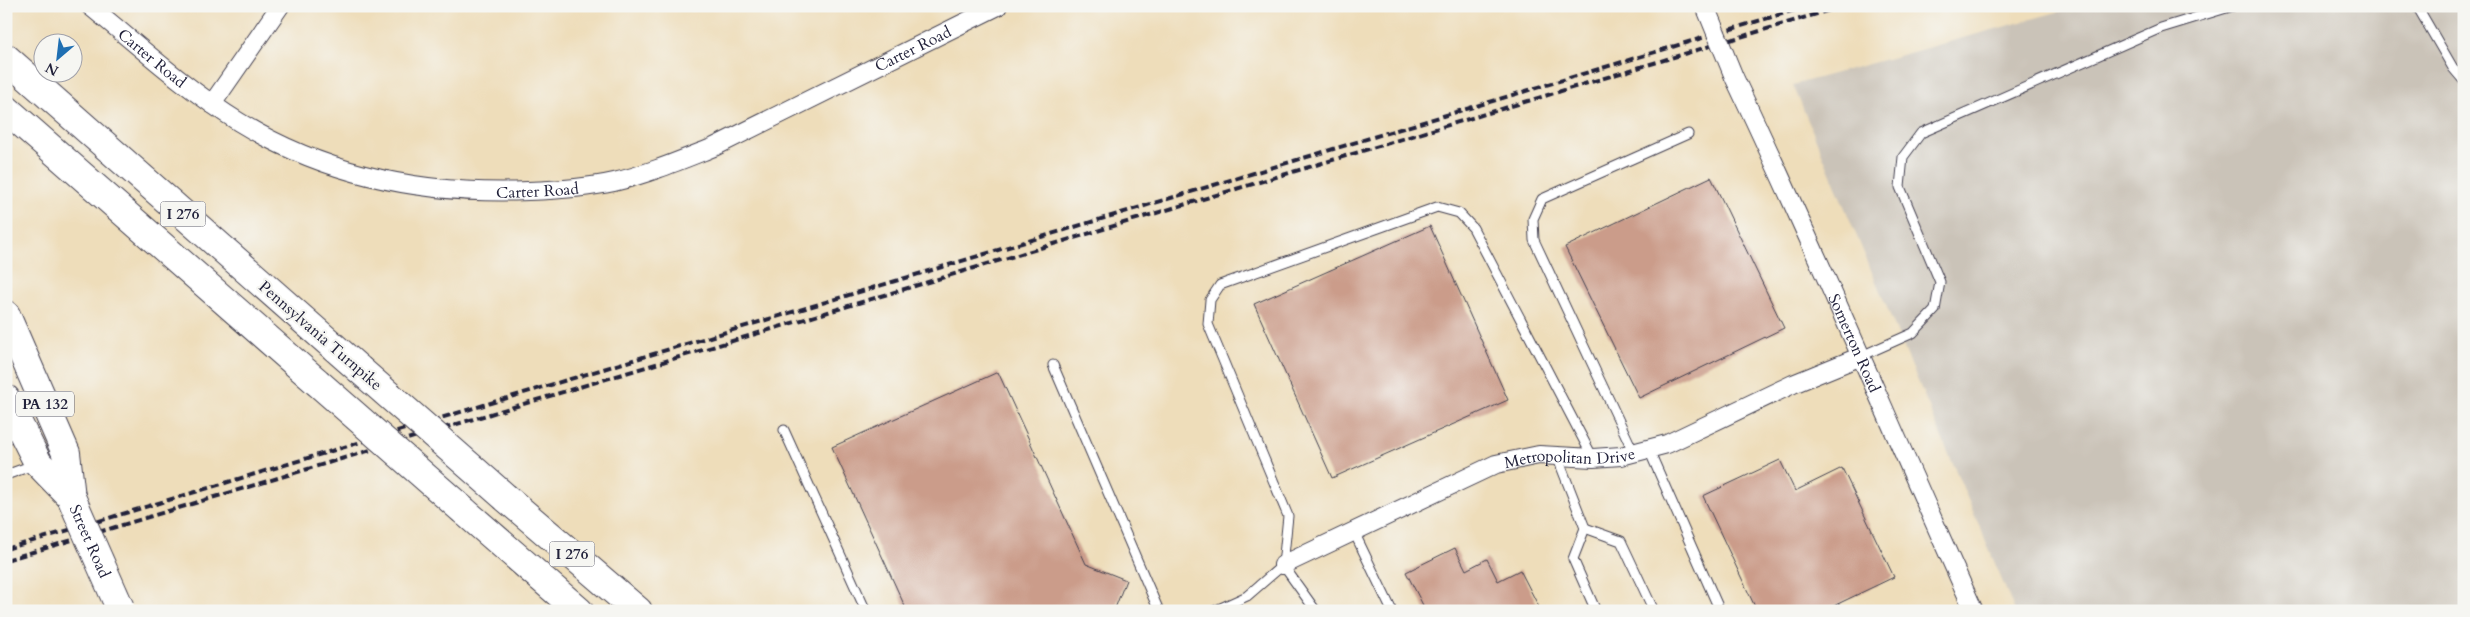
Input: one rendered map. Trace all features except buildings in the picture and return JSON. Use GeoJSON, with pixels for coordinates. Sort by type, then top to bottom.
{"type":"FeatureCollection","features":[{"type":"Feature","properties":{"kind":"main road","name":"Pennsylvania Turnpike"},"geometry":{"type":"LineString","coordinates":[[6,58],[506,498],[638,611]]}},
{"type":"Feature","properties":{"kind":"main road","name":"I 276"},"geometry":{"type":"LineString","coordinates":[[6,109],[579,611]]}},
{"type":"Feature","properties":{"kind":"main road","name":"Street Road"},"geometry":{"type":"LineString","coordinates":[[6,315],[66,453],[71,497],[121,610]]}},
{"type":"Feature","properties":{"kind":"main road","name":"Street Road"},"geometry":{"type":"LineString","coordinates":[[6,399],[38,463],[71,497]]}},
{"type":"Feature","properties":{"kind":"street","name":"Carter Road"},"geometry":{"type":"LineString","coordinates":[[90,6],[212,104],[274,141],[312,159],[369,178],[416,187],[455,191],[502,192],[581,188],[639,175],[714,147],[998,6]]}},
{"type":"Feature","properties":{"kind":"street"},"geometry":{"type":"LineString","coordinates":[[212,104],[280,6]]}},
{"type":"Feature","properties":{"kind":"street","name":"Somerton Road"},"geometry":{"type":"LineString","coordinates":[[1705,6],[1734,77],[1796,206],[1860,357],[1974,611]]}},
{"type":"Feature","properties":{"kind":"street","name":"Metropolitan Drive"},"geometry":{"type":"LineString","coordinates":[[1283,565],[1496,464],[1539,455],[1593,458],[1642,451],[1667,444],[1793,384],[1860,357]]}},
{"type":"Feature","properties":{"kind":"lane"},"geometry":{"type":"LineString","coordinates":[[1860,357],[1913,333],[1935,310],[1940,282],[1900,187],[1903,157],[1921,133],[2161,28],[2232,6]]}},
{"type":"Feature","properties":{"kind":"lane"},"geometry":{"type":"LineString","coordinates":[[2417,6],[2453,68],[2464,81]]}},
{"type":"Feature","properties":{"kind":"lane"},"geometry":{"type":"LineString","coordinates":[[1688,134],[1542,198],[1533,219],[1534,240],[1642,451],[1720,611]]}},
{"type":"Feature","properties":{"kind":"lane"},"geometry":{"type":"LineString","coordinates":[[1316,611],[1283,565],[1288,516],[1208,324],[1210,300],[1220,285],[1437,207],[1459,213],[1473,228],[1593,458]]}},
{"type":"Feature","properties":{"kind":"lane"},"geometry":{"type":"LineString","coordinates":[[1053,365],[1159,611]]}},
{"type":"Feature","properties":{"kind":"lane"},"geometry":{"type":"LineString","coordinates":[[784,430],[866,611]]}},
{"type":"Feature","properties":{"kind":"lane"},"geometry":{"type":"LineString","coordinates":[[1556,456],[1585,528],[1573,559],[1596,611]]}},
{"type":"Feature","properties":{"kind":"lane"},"geometry":{"type":"LineString","coordinates":[[6,475],[38,463]]}},
{"type":"Feature","properties":{"kind":"lane"},"geometry":{"type":"LineString","coordinates":[[1585,528],[1621,541],[1654,611]]}},
{"type":"Feature","properties":{"kind":"lane"},"geometry":{"type":"LineString","coordinates":[[1354,532],[1392,611]]}},
{"type":"Feature","properties":{"kind":"lane"},"geometry":{"type":"LineString","coordinates":[[1214,611],[1247,596],[1283,565]]}},
{"type":"Feature","properties":{"kind":"shaded area"},"geometry":{"type":"Polygon","coordinates":[[[2079,6],[2464,6],[2464,611],[2015,611],[1793,85],[2079,6]]]}},
{"type":"Feature","properties":{"kind":"railway"},"geometry":{"type":"LineString","coordinates":[[6,549],[1808,6]]}},
{"type":"Feature","properties":{"kind":"railway"},"geometry":{"type":"LineString","coordinates":[[6,560],[1843,6]]}}]}
